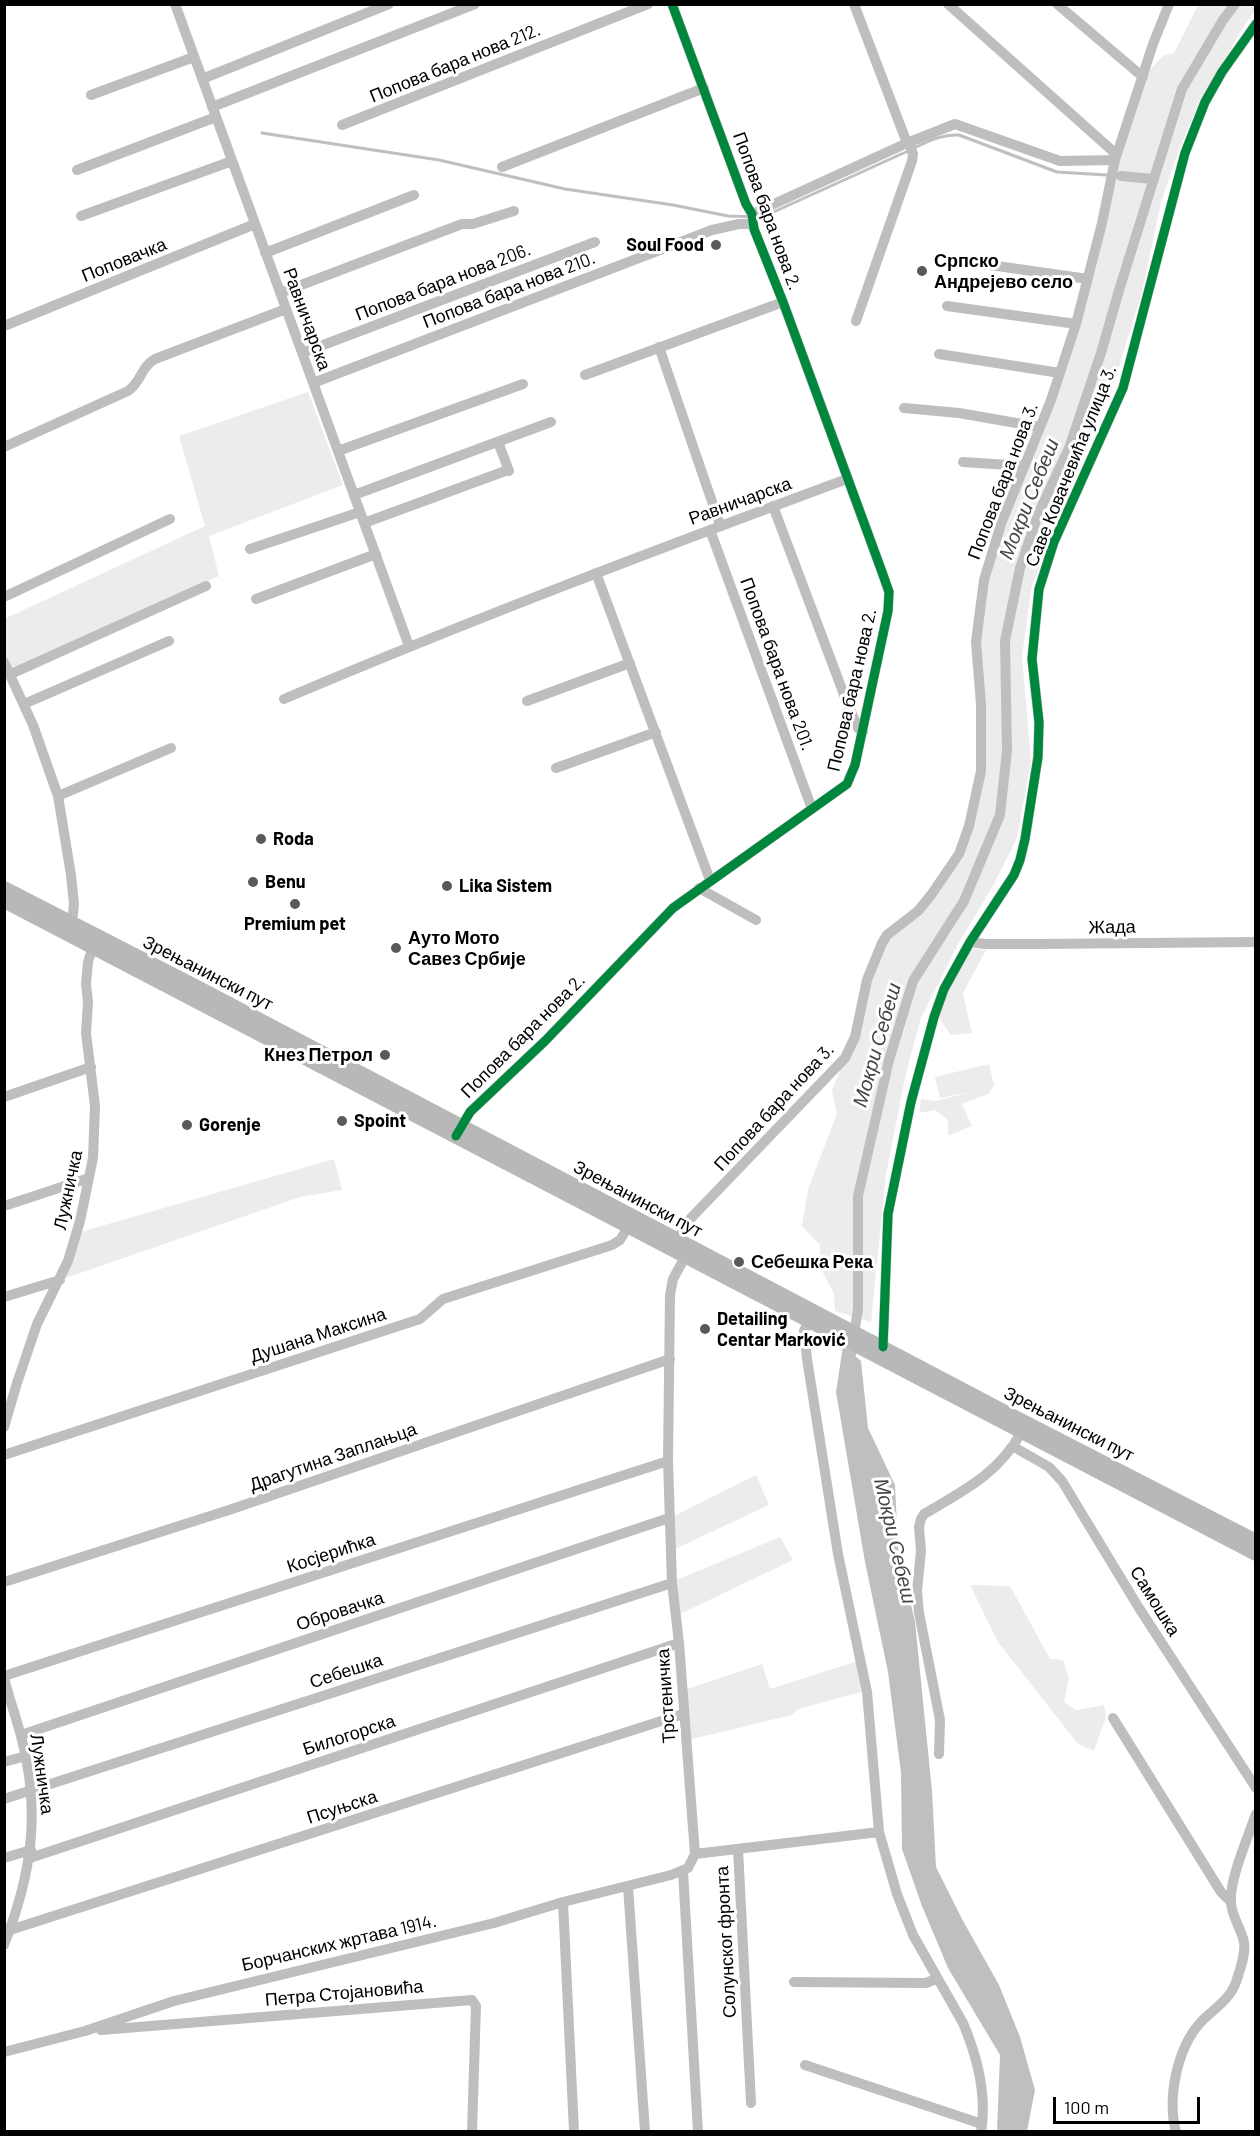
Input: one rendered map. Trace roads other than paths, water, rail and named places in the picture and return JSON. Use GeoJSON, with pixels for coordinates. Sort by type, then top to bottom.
{"type":"FeatureCollection","features":[{"type":"Feature","properties":{"kind":"main road","name":"Зрењанински пут"},"geometry":{"type":"LineString","coordinates":[[4,888],[208,993],[628,1227],[685,1257],[812,1316]]}},
{"type":"Feature","properties":{"kind":"main road","name":"Зрењанински пут"},"geometry":{"type":"LineString","coordinates":[[4,902],[677,1240],[863,1342],[1021,1433],[1256,1554]]}},
{"type":"Feature","properties":{"kind":"main road","name":"Зрењанински пут"},"geometry":{"type":"LineString","coordinates":[[863,1342],[883,1347],[1256,1541]]}},
{"type":"Feature","properties":{"kind":"street","name":"Равничарска"},"geometry":{"type":"LineString","coordinates":[[175,4],[409,646]]}},
{"type":"Feature","properties":{"kind":"street"},"geometry":{"type":"LineString","coordinates":[[202,79],[388,4]]}},
{"type":"Feature","properties":{"kind":"street"},"geometry":{"type":"LineString","coordinates":[[77,170],[475,4]]}},
{"type":"Feature","properties":{"kind":"street","name":"Попова бара нова 212."},"geometry":{"type":"LineString","coordinates":[[342,125],[648,4]]}},
{"type":"Feature","properties":{"kind":"street","name":"Попова бара нова 2."},"geometry":{"type":"LineString","coordinates":[[459,1131],[470,1112],[545,1041],[663,917],[710,880],[841,789],[850,779],[863,732],[890,600],[753,219],[672,4]]}},
{"type":"Feature","properties":{"kind":"street"},"geometry":{"type":"LineString","coordinates":[[854,4],[910,146],[856,321]]}},
{"type":"Feature","properties":{"kind":"street"},"geometry":{"type":"LineString","coordinates":[[948,4],[1115,157]]}},
{"type":"Feature","properties":{"kind":"street"},"geometry":{"type":"LineString","coordinates":[[1057,4],[1143,77]]}},
{"type":"Feature","properties":{"kind":"street","name":"Попова бара нова 3."},"geometry":{"type":"LineString","coordinates":[[677,1240],[690,1218],[845,1058],[855,1037],[874,959],[882,942],[887,935],[918,911],[959,855],[976,800],[981,771],[981,704],[976,642],[979,605],[990,556],[1060,373],[1076,324],[1115,157],[1169,4]]}},
{"type":"Feature","properties":{"kind":"street","name":"Саве Ковачевића улица 3."},"geometry":{"type":"LineString","coordinates":[[883,1347],[888,1214],[906,1129],[939,1001],[970,942],[1007,887],[1020,860],[1025,839],[1038,757],[1040,722],[1032,659],[1039,589],[1054,542],[1123,388],[1185,153],[1204,102],[1256,24]]}},
{"type":"Feature","properties":{"kind":"street"},"geometry":{"type":"LineString","coordinates":[[91,95],[194,57]]}},
{"type":"Feature","properties":{"kind":"street"},"geometry":{"type":"LineString","coordinates":[[502,167],[704,88]]}},
{"type":"Feature","properties":{"kind":"street","name":"Попова бара нова 210."},"geometry":{"type":"LineString","coordinates":[[313,382],[712,230],[753,219],[955,124],[1060,161],[1115,157]]}},
{"type":"Feature","properties":{"kind":"street"},"geometry":{"type":"LineString","coordinates":[[81,216],[232,161]]}},
{"type":"Feature","properties":{"kind":"street"},"geometry":{"type":"LineString","coordinates":[[265,253],[414,195]]}},
{"type":"Feature","properties":{"kind":"street"},"geometry":{"type":"LineString","coordinates":[[280,293],[462,224],[473,224],[514,211]]}},
{"type":"Feature","properties":{"kind":"street","name":"Поповачка"},"geometry":{"type":"LineString","coordinates":[[4,326],[255,224]]}},
{"type":"Feature","properties":{"kind":"street","name":"Попова бара нова 206."},"geometry":{"type":"LineString","coordinates":[[302,353],[595,242]]}},
{"type":"Feature","properties":{"kind":"street"},"geometry":{"type":"LineString","coordinates":[[962,261],[1088,279]]}},
{"type":"Feature","properties":{"kind":"street"},"geometry":{"type":"LineString","coordinates":[[585,375],[783,302]]}},
{"type":"Feature","properties":{"kind":"street"},"geometry":{"type":"LineString","coordinates":[[947,306],[1076,324]]}},
{"type":"Feature","properties":{"kind":"street"},"geometry":{"type":"LineString","coordinates":[[4,447],[133,387],[147,364],[168,353],[286,309]]}},
{"type":"Feature","properties":{"kind":"street","name":"Попова бара нова 201."},"geometry":{"type":"LineString","coordinates":[[659,347],[715,527],[812,809]]}},
{"type":"Feature","properties":{"kind":"street"},"geometry":{"type":"LineString","coordinates":[[939,354],[1060,373]]}},
{"type":"Feature","properties":{"kind":"street"},"geometry":{"type":"LineString","coordinates":[[338,451],[523,384]]}},
{"type":"Feature","properties":{"kind":"street"},"geometry":{"type":"LineString","coordinates":[[904,408],[959,413],[1039,427]]}},
{"type":"Feature","properties":{"kind":"street"},"geometry":{"type":"LineString","coordinates":[[354,495],[551,422]]}},
{"type":"Feature","properties":{"kind":"street"},"geometry":{"type":"LineString","coordinates":[[250,549],[509,471],[498,442]]}},
{"type":"Feature","properties":{"kind":"street"},"geometry":{"type":"LineString","coordinates":[[963,462],[1023,466]]}},
{"type":"Feature","properties":{"kind":"street","name":"Равничарска"},"geometry":{"type":"LineString","coordinates":[[284,699],[409,646],[715,527],[847,479]]}},
{"type":"Feature","properties":{"kind":"street"},"geometry":{"type":"LineString","coordinates":[[773,506],[846,700],[858,728],[863,732]]}},
{"type":"Feature","properties":{"kind":"street"},"geometry":{"type":"LineString","coordinates":[[4,597],[170,519]]}},
{"type":"Feature","properties":{"kind":"street"},"geometry":{"type":"LineString","coordinates":[[256,599],[375,554]]}},
{"type":"Feature","properties":{"kind":"street"},"geometry":{"type":"LineString","coordinates":[[596,573],[710,880]]}},
{"type":"Feature","properties":{"kind":"street"},"geometry":{"type":"LineString","coordinates":[[11,675],[206,586]]}},
{"type":"Feature","properties":{"kind":"street"},"geometry":{"type":"LineString","coordinates":[[24,704],[169,641]]}},
{"type":"Feature","properties":{"kind":"street"},"geometry":{"type":"LineString","coordinates":[[4,662],[47,759],[58,796],[71,874],[74,903],[72,923]]}},
{"type":"Feature","properties":{"kind":"street"},"geometry":{"type":"LineString","coordinates":[[527,701],[630,663]]}},
{"type":"Feature","properties":{"kind":"street"},"geometry":{"type":"LineString","coordinates":[[556,768],[656,732]]}},
{"type":"Feature","properties":{"kind":"street"},"geometry":{"type":"LineString","coordinates":[[58,796],[171,748]]}},
{"type":"Feature","properties":{"kind":"street"},"geometry":{"type":"LineString","coordinates":[[699,888],[756,920]]}},
{"type":"Feature","properties":{"kind":"street","name":"Жада"},"geometry":{"type":"LineString","coordinates":[[970,942],[986,944],[1256,942]]}},
{"type":"Feature","properties":{"kind":"street","name":"Лужничка"},"geometry":{"type":"LineString","coordinates":[[4,1427],[38,1324],[65,1270],[77,1233],[89,1178],[95,1132],[91,1067],[86,1033],[88,1002],[86,971],[93,947]]}},
{"type":"Feature","properties":{"kind":"street"},"geometry":{"type":"LineString","coordinates":[[4,1097],[91,1067]]}},
{"type":"Feature","properties":{"kind":"street"},"geometry":{"type":"LineString","coordinates":[[4,1206],[89,1178]]}},
{"type":"Feature","properties":{"kind":"street","name":"Душана Максина"},"geometry":{"type":"LineString","coordinates":[[4,1455],[420,1319],[443,1299],[612,1245],[620,1240],[628,1227]]}},
{"type":"Feature","properties":{"kind":"street","name":"Трстеничка"},"geometry":{"type":"LineString","coordinates":[[685,1257],[673,1279],[670,1294],[668,1461],[672,1583],[679,1643],[695,1854]]}},
{"type":"Feature","properties":{"kind":"street"},"geometry":{"type":"LineString","coordinates":[[4,1297],[60,1280]]}},
{"type":"Feature","properties":{"kind":"street"},"geometry":{"type":"LineString","coordinates":[[805,2065],[982,2128],[979,2079],[969,2038],[963,2023],[936,1979],[904,1914],[879,1832],[867,1692],[838,1554],[807,1359],[804,1334],[812,1316]]}},
{"type":"Feature","properties":{"kind":"street","name":"Драгутина Заплањца"},"geometry":{"type":"LineString","coordinates":[[4,1582],[232,1509],[670,1359]]}},
{"type":"Feature","properties":{"kind":"street"},"geometry":{"type":"LineString","coordinates":[[4,1387],[17,1383]]}},
{"type":"Feature","properties":{"kind":"street","name":"Зрењанински пут"},"geometry":{"type":"LineString","coordinates":[[939,1754],[940,1720],[919,1613],[917,1591],[921,1519],[924,1514],[969,1489],[998,1464],[1014,1446],[1021,1433]]}},
{"type":"Feature","properties":{"kind":"street","name":"Самошка"},"geometry":{"type":"LineString","coordinates":[[1014,1446],[1049,1467],[1062,1481],[1139,1608],[1256,1788]]}},
{"type":"Feature","properties":{"kind":"street","name":"Косјерићка"},"geometry":{"type":"LineString","coordinates":[[4,1677],[668,1461]]}},
{"type":"Feature","properties":{"kind":"street","name":"Обровачка"},"geometry":{"type":"LineString","coordinates":[[21,1735],[669,1518]]}},
{"type":"Feature","properties":{"kind":"street","name":"Себешка"},"geometry":{"type":"LineString","coordinates":[[4,1799],[672,1583]]}},
{"type":"Feature","properties":{"kind":"street","name":"Билогорска"},"geometry":{"type":"LineString","coordinates":[[4,1858],[31,1854],[679,1643]]}},
{"type":"Feature","properties":{"kind":"street","name":"Лужничка"},"geometry":{"type":"LineString","coordinates":[[4,1677],[7,1701],[21,1735],[26,1756],[33,1817],[31,1854],[4,1945]]}},
{"type":"Feature","properties":{"kind":"street","name":"Псуњска"},"geometry":{"type":"LineString","coordinates":[[10,1930],[684,1714]]}},
{"type":"Feature","properties":{"kind":"street"},"geometry":{"type":"LineString","coordinates":[[1113,1718],[1221,1892],[1231,1902]]}},
{"type":"Feature","properties":{"kind":"street"},"geometry":{"type":"LineString","coordinates":[[4,1762],[26,1756]]}},
{"type":"Feature","properties":{"kind":"street"},"geometry":{"type":"LineString","coordinates":[[1176,2132],[1173,2122],[1173,2096],[1182,2053],[1196,2028],[1230,1994],[1241,1965],[1245,1949],[1244,1940],[1231,1902],[1238,1867],[1256,1814]]}},
{"type":"Feature","properties":{"kind":"street","name":"Солунског фронта"},"geometry":{"type":"LineString","coordinates":[[751,2103],[738,1849],[879,1832]]}},
{"type":"Feature","properties":{"kind":"street"},"geometry":{"type":"LineString","coordinates":[[698,2132],[683,1871],[692,1863],[695,1854],[738,1849]]}},
{"type":"Feature","properties":{"kind":"street","name":"Борчанских жртава 1914."},"geometry":{"type":"LineString","coordinates":[[4,2052],[86,2031],[185,1998],[475,1928],[563,1902],[683,1871]]}},
{"type":"Feature","properties":{"kind":"street"},"geometry":{"type":"LineString","coordinates":[[628,1886],[645,2132]]}},
{"type":"Feature","properties":{"kind":"street"},"geometry":{"type":"LineString","coordinates":[[563,1902],[574,2132]]}},
{"type":"Feature","properties":{"kind":"street"},"geometry":{"type":"LineString","coordinates":[[794,1982],[926,1983],[936,1979]]}},
{"type":"Feature","properties":{"kind":"street","name":"Петра Стојановића"},"geometry":{"type":"LineString","coordinates":[[86,2031],[472,2000],[476,2006],[472,2132]]}},
{"type":"Feature","properties":{"kind":"water"},"geometry":{"type":"Polygon","coordinates":[[[843,1346],[861,1361],[868,1428],[895,1485],[898,1548],[915,1622],[932,1791],[936,1867],[999,1985],[1020,2037],[1035,2090],[1027,2131],[997,2131],[1000,2055],[948,1968],[922,1906],[902,1849],[901,1773],[888,1672],[865,1562],[836,1392],[843,1346]]]}},
{"type":"Feature","properties":{"kind":"waterway","name":"Мокри Себеш"},"geometry":{"type":"LineString","coordinates":[[849,1366],[858,1309],[858,1196],[889,1060],[913,981],[964,901],[1000,815],[1007,751],[1005,641],[1020,568],[1039,512],[1069,448],[1101,353],[1182,89],[1235,4]]}},
{"type":"Feature","properties":{"kind":"waterway"},"geometry":{"type":"LineString","coordinates":[[262,133],[439,160],[565,189],[673,205],[728,216],[759,217],[908,151]]}},
{"type":"Feature","properties":{"kind":"waterway"},"geometry":{"type":"LineString","coordinates":[[914,148],[941,137],[959,135],[1057,172],[1107,175]]}},
{"type":"Feature","properties":{"kind":"waterway"},"geometry":{"type":"LineString","coordinates":[[1121,176],[1153,179]]}},
{"type":"Feature","properties":{"kind":"place","name":"Soul Food"},"geometry":{"type":"Point","coordinates":[716,245]}},
{"type":"Feature","properties":{"kind":"place","name":"Српско Андрејево село"},"geometry":{"type":"Point","coordinates":[922,271]}},
{"type":"Feature","properties":{"kind":"place","name":"Roda"},"geometry":{"type":"Point","coordinates":[261,839]}},
{"type":"Feature","properties":{"kind":"place","name":"Benu"},"geometry":{"type":"Point","coordinates":[253,882]}},
{"type":"Feature","properties":{"kind":"place","name":"Lika Sistem"},"geometry":{"type":"Point","coordinates":[447,886]}},
{"type":"Feature","properties":{"kind":"place","name":"Premium pet"},"geometry":{"type":"Point","coordinates":[295,904]}},
{"type":"Feature","properties":{"kind":"place","name":"Ауто Мото Савез Србије"},"geometry":{"type":"Point","coordinates":[396,948]}},
{"type":"Feature","properties":{"kind":"place","name":"Кнез Петрол"},"geometry":{"type":"Point","coordinates":[385,1055]}},
{"type":"Feature","properties":{"kind":"place","name":"Spoint"},"geometry":{"type":"Point","coordinates":[342,1121]}},
{"type":"Feature","properties":{"kind":"place","name":"Gorenje"},"geometry":{"type":"Point","coordinates":[187,1125]}},
{"type":"Feature","properties":{"kind":"place","name":"Себешка Река"},"geometry":{"type":"Point","coordinates":[739,1262]}},
{"type":"Feature","properties":{"kind":"place","name":"Detailing Centar Marković"},"geometry":{"type":"Point","coordinates":[705,1329]}}]}
